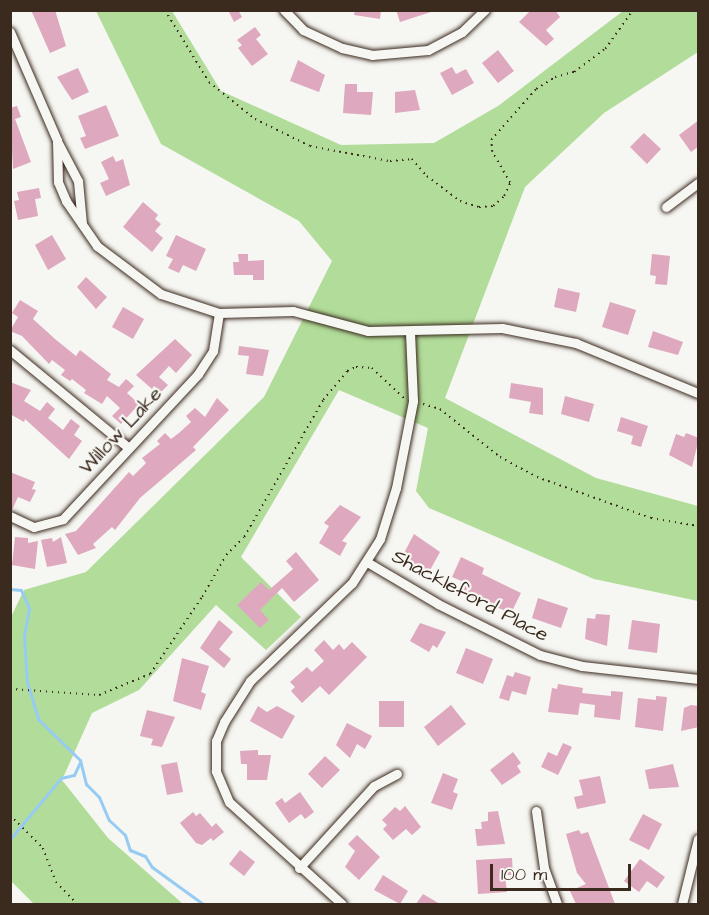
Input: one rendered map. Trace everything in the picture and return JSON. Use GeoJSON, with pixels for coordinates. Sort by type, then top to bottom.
{"type":"FeatureCollection","features":[{"type":"Feature","properties":{"kind":"street"},"geometry":{"type":"LineString","coordinates":[[284,10],[303,30],[342,48],[372,55],[400,55],[429,50],[453,36],[485,10]]}},
{"type":"Feature","properties":{"kind":"street"},"geometry":{"type":"LineString","coordinates":[[10,32],[57,140],[78,181],[82,226]]}},
{"type":"Feature","properties":{"kind":"street"},"geometry":{"type":"LineString","coordinates":[[57,140],[58,182],[82,226],[97,246],[161,294],[219,313],[293,310],[368,331],[502,328],[576,343],[699,393]]}},
{"type":"Feature","properties":{"kind":"street"},"geometry":{"type":"LineString","coordinates":[[666,207],[699,183]]}},
{"type":"Feature","properties":{"kind":"street","name":"Willow Lake"},"geometry":{"type":"LineString","coordinates":[[10,516],[34,526],[63,519],[198,374],[213,351],[219,313]]}},
{"type":"Feature","properties":{"kind":"street"},"geometry":{"type":"LineString","coordinates":[[342,904],[299,868],[229,802],[216,771],[216,741],[224,722],[250,681],[352,583],[367,562],[386,523],[413,401],[410,331]]}},
{"type":"Feature","properties":{"kind":"street"},"geometry":{"type":"LineString","coordinates":[[10,350],[129,448]]}},
{"type":"Feature","properties":{"kind":"street","name":"Shackleford Place"},"geometry":{"type":"LineString","coordinates":[[367,562],[438,604],[553,659],[699,679]]}},
{"type":"Feature","properties":{"kind":"street"},"geometry":{"type":"LineString","coordinates":[[299,868],[374,786],[397,774]]}},
{"type":"Feature","properties":{"kind":"street"},"geometry":{"type":"LineString","coordinates":[[536,811],[544,868],[557,904]]}},
{"type":"Feature","properties":{"kind":"street"},"geometry":{"type":"LineString","coordinates":[[682,904],[699,839]]}},
{"type":"Feature","properties":{"kind":"path"},"geometry":{"type":"LineString","coordinates":[[165,10],[209,82],[255,119],[310,146],[390,161],[411,159],[427,176],[460,201],[479,207],[494,206],[510,183],[492,152],[491,140],[536,89],[555,77],[574,72],[605,49],[633,10]]}},
{"type":"Feature","properties":{"kind":"path"},"geometry":{"type":"LineString","coordinates":[[10,689],[33,688],[99,695],[150,674],[202,597],[226,555],[244,537],[323,400],[351,368],[372,368],[397,395],[441,409],[500,457],[537,477],[651,518],[699,526]]}},
{"type":"Feature","properties":{"kind":"path"},"geometry":{"type":"LineString","coordinates":[[10,815],[43,848],[56,882],[77,904]]}},
{"type":"Feature","properties":{"kind":"green space"},"geometry":{"type":"Polygon","coordinates":[[[96,11],[172,11],[221,91],[341,145],[434,143],[498,106],[623,11],[698,11],[698,52],[604,113],[525,187],[445,398],[596,478],[698,506],[698,601],[594,579],[429,508],[416,491],[428,428],[339,390],[241,557],[301,617],[266,650],[216,605],[139,690],[92,713],[62,780],[108,838],[183,904],[34,904],[11,881],[10,619],[24,590],[86,572],[264,397],[332,261],[299,221],[161,144],[96,11]]]}},
{"type":"Feature","properties":{"kind":"building"},"geometry":{"type":"Polygon","coordinates":[[[31,10],[55,10],[66,46],[50,53],[31,10]]]}},
{"type":"Feature","properties":{"kind":"building"},"geometry":{"type":"Polygon","coordinates":[[[228,10],[238,10],[242,17],[234,22],[228,10]]]}},
{"type":"Feature","properties":{"kind":"building"},"geometry":{"type":"Polygon","coordinates":[[[355,10],[381,10],[380,19],[354,15],[355,10]]]}},
{"type":"Feature","properties":{"kind":"building"},"geometry":{"type":"Polygon","coordinates":[[[396,10],[431,10],[431,12],[400,22],[396,10]]]}},
{"type":"Feature","properties":{"kind":"building"},"geometry":{"type":"Polygon","coordinates":[[[531,10],[555,10],[560,17],[546,30],[554,39],[546,46],[519,22],[531,10]]]}},
{"type":"Feature","properties":{"kind":"building"},"geometry":{"type":"Polygon","coordinates":[[[255,27],[261,35],[256,39],[268,54],[252,66],[238,48],[242,45],[237,40],[255,27]]]}},
{"type":"Feature","properties":{"kind":"building"},"geometry":{"type":"Polygon","coordinates":[[[498,50],[514,71],[498,83],[482,63],[498,50]]]}},
{"type":"Feature","properties":{"kind":"building"},"geometry":{"type":"Polygon","coordinates":[[[298,60],[325,75],[319,92],[290,81],[298,60]]]}},
{"type":"Feature","properties":{"kind":"building"},"geometry":{"type":"Polygon","coordinates":[[[452,67],[456,74],[466,69],[474,83],[452,95],[440,73],[452,67]]]}},
{"type":"Feature","properties":{"kind":"building"},"geometry":{"type":"Polygon","coordinates":[[[78,68],[89,92],[72,100],[57,77],[78,68]]]}},
{"type":"Feature","properties":{"kind":"building"},"geometry":{"type":"Polygon","coordinates":[[[345,84],[357,84],[357,92],[373,92],[371,115],[343,113],[345,84]]]}},
{"type":"Feature","properties":{"kind":"building"},"geometry":{"type":"Polygon","coordinates":[[[415,90],[420,110],[395,113],[395,92],[415,90]]]}},
{"type":"Feature","properties":{"kind":"building"},"geometry":{"type":"Polygon","coordinates":[[[106,105],[119,136],[85,149],[80,138],[86,136],[78,116],[106,105]]]}},
{"type":"Feature","properties":{"kind":"building"},"geometry":{"type":"Polygon","coordinates":[[[17,106],[21,117],[15,119],[31,162],[13,169],[10,108],[17,106]]]}},
{"type":"Feature","properties":{"kind":"building"},"geometry":{"type":"Polygon","coordinates":[[[699,120],[699,146],[691,152],[679,135],[699,120]]]}},
{"type":"Feature","properties":{"kind":"building"},"geometry":{"type":"Polygon","coordinates":[[[644,133],[661,149],[647,164],[630,147],[644,133]]]}},
{"type":"Feature","properties":{"kind":"building"},"geometry":{"type":"Polygon","coordinates":[[[113,156],[116,162],[123,159],[130,185],[106,196],[100,183],[109,179],[101,162],[113,156]]]}},
{"type":"Feature","properties":{"kind":"building"},"geometry":{"type":"Polygon","coordinates":[[[39,188],[41,198],[35,199],[38,216],[18,220],[14,201],[19,200],[17,192],[39,188]]]}},
{"type":"Feature","properties":{"kind":"building"},"geometry":{"type":"Polygon","coordinates":[[[143,202],[158,215],[155,219],[161,224],[155,231],[163,238],[152,252],[123,227],[143,202]]]}},
{"type":"Feature","properties":{"kind":"building"},"geometry":{"type":"Polygon","coordinates":[[[52,235],[66,259],[48,270],[35,245],[52,235]]]}},
{"type":"Feature","properties":{"kind":"building"},"geometry":{"type":"Polygon","coordinates":[[[176,235],[206,249],[196,271],[183,265],[179,273],[168,268],[173,259],[166,256],[176,235]]]}},
{"type":"Feature","properties":{"kind":"building"},"geometry":{"type":"Polygon","coordinates":[[[238,254],[248,254],[248,261],[264,260],[264,280],[253,280],[253,275],[234,275],[233,262],[239,262],[238,254]]]}},
{"type":"Feature","properties":{"kind":"building"},"geometry":{"type":"Polygon","coordinates":[[[652,254],[670,256],[667,285],[655,284],[656,276],[650,275],[652,254]]]}},
{"type":"Feature","properties":{"kind":"building"},"geometry":{"type":"Polygon","coordinates":[[[86,277],[107,297],[96,309],[77,287],[86,277]]]}},
{"type":"Feature","properties":{"kind":"building"},"geometry":{"type":"Polygon","coordinates":[[[558,288],[580,293],[576,312],[554,307],[558,288]]]}},
{"type":"Feature","properties":{"kind":"building"},"geometry":{"type":"Polygon","coordinates":[[[20,300],[38,311],[33,319],[55,339],[76,356],[80,350],[111,374],[107,380],[119,387],[126,379],[134,386],[127,393],[139,404],[121,424],[112,416],[120,408],[107,396],[102,404],[84,393],[86,390],[72,379],[70,381],[61,375],[65,370],[52,360],[49,364],[22,336],[10,331],[18,317],[12,313],[20,300]]]}},
{"type":"Feature","properties":{"kind":"building"},"geometry":{"type":"Polygon","coordinates":[[[610,302],[636,310],[628,335],[602,327],[610,302]]]}},
{"type":"Feature","properties":{"kind":"building"},"geometry":{"type":"Polygon","coordinates":[[[123,307],[144,319],[133,339],[112,327],[123,307]]]}},
{"type":"Feature","properties":{"kind":"building"},"geometry":{"type":"Polygon","coordinates":[[[653,331],[683,342],[678,355],[648,347],[653,331]]]}},
{"type":"Feature","properties":{"kind":"building"},"geometry":{"type":"Polygon","coordinates":[[[175,339],[192,355],[176,373],[169,366],[159,377],[168,385],[161,392],[154,386],[152,389],[136,375],[175,339]]]}},
{"type":"Feature","properties":{"kind":"building"},"geometry":{"type":"Polygon","coordinates":[[[239,346],[269,350],[263,376],[246,374],[249,356],[238,355],[239,346]]]}},
{"type":"Feature","properties":{"kind":"building"},"geometry":{"type":"Polygon","coordinates":[[[10,382],[31,390],[24,401],[40,411],[47,402],[55,409],[48,418],[63,430],[71,419],[80,426],[74,435],[82,441],[69,459],[25,419],[24,422],[10,414],[10,382]]]}},
{"type":"Feature","properties":{"kind":"building"},"geometry":{"type":"Polygon","coordinates":[[[511,383],[543,388],[543,415],[529,413],[531,402],[509,398],[511,383]]]}},
{"type":"Feature","properties":{"kind":"building"},"geometry":{"type":"Polygon","coordinates":[[[565,396],[594,404],[589,422],[561,414],[565,396]]]}},
{"type":"Feature","properties":{"kind":"building"},"geometry":{"type":"Polygon","coordinates":[[[217,398],[229,410],[193,447],[196,450],[140,498],[115,530],[112,527],[93,544],[96,548],[78,555],[65,534],[76,531],[129,472],[133,476],[146,463],[142,458],[160,444],[157,441],[165,433],[171,439],[179,433],[191,422],[186,416],[195,408],[205,417],[217,398]]]}},
{"type":"Feature","properties":{"kind":"building"},"geometry":{"type":"Polygon","coordinates":[[[621,417],[648,426],[641,447],[631,444],[633,436],[617,431],[621,417]]]}},
{"type":"Feature","properties":{"kind":"building"},"geometry":{"type":"Polygon","coordinates":[[[686,433],[699,438],[692,467],[669,455],[676,434],[684,437],[686,433]]]}},
{"type":"Feature","properties":{"kind":"building"},"geometry":{"type":"Polygon","coordinates":[[[10,472],[35,482],[32,489],[36,490],[30,502],[18,497],[12,510],[10,472]]]}},
{"type":"Feature","properties":{"kind":"building"},"geometry":{"type":"Polygon","coordinates":[[[340,505],[361,517],[342,541],[347,543],[340,556],[319,543],[329,526],[324,523],[340,505]]]}},
{"type":"Feature","properties":{"kind":"building"},"geometry":{"type":"Polygon","coordinates":[[[414,534],[440,552],[429,572],[402,557],[414,534]]]}},
{"type":"Feature","properties":{"kind":"building"},"geometry":{"type":"Polygon","coordinates":[[[15,537],[28,538],[28,543],[38,541],[35,569],[12,565],[15,537]]]}},
{"type":"Feature","properties":{"kind":"building"},"geometry":{"type":"Polygon","coordinates":[[[61,537],[67,563],[47,567],[41,540],[52,538],[53,542],[61,537]]]}},
{"type":"Feature","properties":{"kind":"building"},"geometry":{"type":"Polygon","coordinates":[[[296,552],[319,580],[294,602],[282,588],[260,610],[269,620],[260,628],[237,605],[261,582],[269,590],[293,569],[286,561],[296,552]]]}},
{"type":"Feature","properties":{"kind":"building"},"geometry":{"type":"Polygon","coordinates":[[[461,557],[484,568],[482,574],[521,593],[511,613],[459,593],[464,582],[452,577],[461,557]]]}},
{"type":"Feature","properties":{"kind":"building"},"geometry":{"type":"Polygon","coordinates":[[[538,598],[568,608],[561,628],[532,618],[538,598]]]}},
{"type":"Feature","properties":{"kind":"building"},"geometry":{"type":"Polygon","coordinates":[[[596,614],[610,615],[607,646],[585,639],[587,618],[595,619],[596,614]]]}},
{"type":"Feature","properties":{"kind":"building"},"geometry":{"type":"Polygon","coordinates":[[[219,620],[233,632],[219,649],[231,659],[224,668],[200,648],[219,620]]]}},
{"type":"Feature","properties":{"kind":"building"},"geometry":{"type":"Polygon","coordinates":[[[632,620],[660,624],[657,653],[628,649],[632,620]]]}},
{"type":"Feature","properties":{"kind":"building"},"geometry":{"type":"Polygon","coordinates":[[[420,623],[446,632],[437,648],[433,645],[429,652],[410,641],[420,623]]]}},
{"type":"Feature","properties":{"kind":"building"},"geometry":{"type":"Polygon","coordinates":[[[324,640],[333,650],[339,644],[344,650],[352,642],[367,657],[329,695],[320,686],[302,703],[291,691],[295,687],[290,682],[307,667],[312,672],[324,661],[314,650],[324,640]]]}},
{"type":"Feature","properties":{"kind":"building"},"geometry":{"type":"Polygon","coordinates":[[[466,648],[493,659],[483,684],[456,673],[466,648]]]}},
{"type":"Feature","properties":{"kind":"building"},"geometry":{"type":"Polygon","coordinates":[[[182,658],[209,666],[201,692],[206,694],[201,710],[173,701],[182,658]]]}},
{"type":"Feature","properties":{"kind":"building"},"geometry":{"type":"Polygon","coordinates":[[[515,672],[531,677],[526,695],[512,691],[509,701],[499,698],[507,675],[513,677],[515,672]]]}},
{"type":"Feature","properties":{"kind":"building"},"geometry":{"type":"Polygon","coordinates":[[[558,684],[583,688],[582,693],[611,696],[611,691],[623,692],[620,720],[594,717],[595,705],[580,703],[578,715],[548,712],[552,688],[557,689],[558,684]]]}},
{"type":"Feature","properties":{"kind":"building"},"geometry":{"type":"Polygon","coordinates":[[[656,696],[667,697],[663,731],[635,727],[638,698],[656,700],[656,696]]]}},
{"type":"Feature","properties":{"kind":"building"},"geometry":{"type":"Polygon","coordinates":[[[379,701],[404,701],[404,727],[379,727],[379,701]]]}},
{"type":"Feature","properties":{"kind":"building"},"geometry":{"type":"Polygon","coordinates":[[[451,705],[466,724],[438,746],[424,727],[451,705]]]}},
{"type":"Feature","properties":{"kind":"building"},"geometry":{"type":"Polygon","coordinates":[[[691,705],[699,706],[699,727],[681,731],[684,708],[691,705]]]}},
{"type":"Feature","properties":{"kind":"building"},"geometry":{"type":"Polygon","coordinates":[[[258,706],[267,712],[277,706],[295,716],[282,739],[250,721],[258,706]]]}},
{"type":"Feature","properties":{"kind":"building"},"geometry":{"type":"Polygon","coordinates":[[[147,710],[175,717],[162,747],[151,745],[153,739],[140,736],[147,710]]]}},
{"type":"Feature","properties":{"kind":"building"},"geometry":{"type":"Polygon","coordinates":[[[347,723],[372,736],[365,749],[357,744],[350,758],[336,745],[347,723]]]}},
{"type":"Feature","properties":{"kind":"building"},"geometry":{"type":"Polygon","coordinates":[[[563,743],[572,747],[558,775],[541,767],[548,752],[557,756],[563,743]]]}},
{"type":"Feature","properties":{"kind":"building"},"geometry":{"type":"Polygon","coordinates":[[[258,750],[258,755],[271,755],[267,780],[247,780],[247,764],[241,764],[240,751],[258,750]]]}},
{"type":"Feature","properties":{"kind":"building"},"geometry":{"type":"Polygon","coordinates":[[[513,752],[521,763],[517,766],[521,772],[502,785],[490,770],[513,752]]]}},
{"type":"Feature","properties":{"kind":"building"},"geometry":{"type":"Polygon","coordinates":[[[325,756],[340,770],[322,788],[308,774],[325,756]]]}},
{"type":"Feature","properties":{"kind":"building"},"geometry":{"type":"Polygon","coordinates":[[[177,762],[183,792],[167,795],[161,765],[177,762]]]}},
{"type":"Feature","properties":{"kind":"building"},"geometry":{"type":"Polygon","coordinates":[[[673,764],[679,787],[649,789],[645,770],[673,764]]]}},
{"type":"Feature","properties":{"kind":"building"},"geometry":{"type":"Polygon","coordinates":[[[443,773],[458,779],[453,792],[458,794],[452,810],[431,803],[443,773]]]}},
{"type":"Feature","properties":{"kind":"building"},"geometry":{"type":"Polygon","coordinates":[[[600,776],[606,803],[577,809],[574,797],[583,795],[579,780],[600,776]]]}},
{"type":"Feature","properties":{"kind":"building"},"geometry":{"type":"Polygon","coordinates":[[[300,792],[314,812],[305,819],[301,814],[289,823],[275,803],[282,798],[285,803],[300,792]]]}},
{"type":"Feature","properties":{"kind":"building"},"geometry":{"type":"Polygon","coordinates":[[[405,806],[421,827],[412,835],[406,829],[393,840],[383,829],[387,825],[382,820],[395,807],[400,811],[405,806]]]}},
{"type":"Feature","properties":{"kind":"building"},"geometry":{"type":"Polygon","coordinates":[[[498,811],[505,844],[477,846],[475,829],[482,829],[481,822],[488,821],[488,812],[498,811]]]}},
{"type":"Feature","properties":{"kind":"building"},"geometry":{"type":"Polygon","coordinates":[[[193,812],[196,816],[200,813],[212,827],[216,823],[224,832],[213,841],[211,838],[202,845],[196,843],[180,823],[193,812]]]}},
{"type":"Feature","properties":{"kind":"building"},"geometry":{"type":"Polygon","coordinates":[[[643,814],[662,824],[649,850],[629,840],[643,814]]]}},
{"type":"Feature","properties":{"kind":"building"},"geometry":{"type":"Polygon","coordinates":[[[579,830],[581,834],[588,832],[615,904],[576,904],[570,891],[586,884],[577,873],[566,834],[579,830]]]}},
{"type":"Feature","properties":{"kind":"building"},"geometry":{"type":"Polygon","coordinates":[[[357,835],[380,857],[359,880],[345,867],[355,851],[348,844],[357,835]]]}},
{"type":"Feature","properties":{"kind":"building"},"geometry":{"type":"Polygon","coordinates":[[[240,850],[255,862],[244,876],[229,864],[240,850]]]}},
{"type":"Feature","properties":{"kind":"building"},"geometry":{"type":"Polygon","coordinates":[[[512,858],[513,875],[505,875],[507,892],[478,894],[476,860],[512,858]]]}},
{"type":"Feature","properties":{"kind":"building"},"geometry":{"type":"Polygon","coordinates":[[[640,859],[665,877],[657,888],[647,881],[639,892],[624,881],[640,859]]]}},
{"type":"Feature","properties":{"kind":"building"},"geometry":{"type":"Polygon","coordinates":[[[383,875],[408,891],[400,904],[374,890],[383,875]]]}},
{"type":"Feature","properties":{"kind":"building"},"geometry":{"type":"Polygon","coordinates":[[[423,894],[440,904],[416,904],[423,894]]]}},
{"type":"Feature","properties":{"kind":"waterway"},"geometry":{"type":"LineString","coordinates":[[10,589],[21,590],[29,608],[24,636],[27,682],[38,719],[80,760],[86,784],[99,797],[109,820],[125,835],[130,850],[145,856],[152,867],[203,904]]}},
{"type":"Feature","properties":{"kind":"waterway"},"geometry":{"type":"LineString","coordinates":[[10,839],[61,778],[74,775],[80,762]]}}]}
